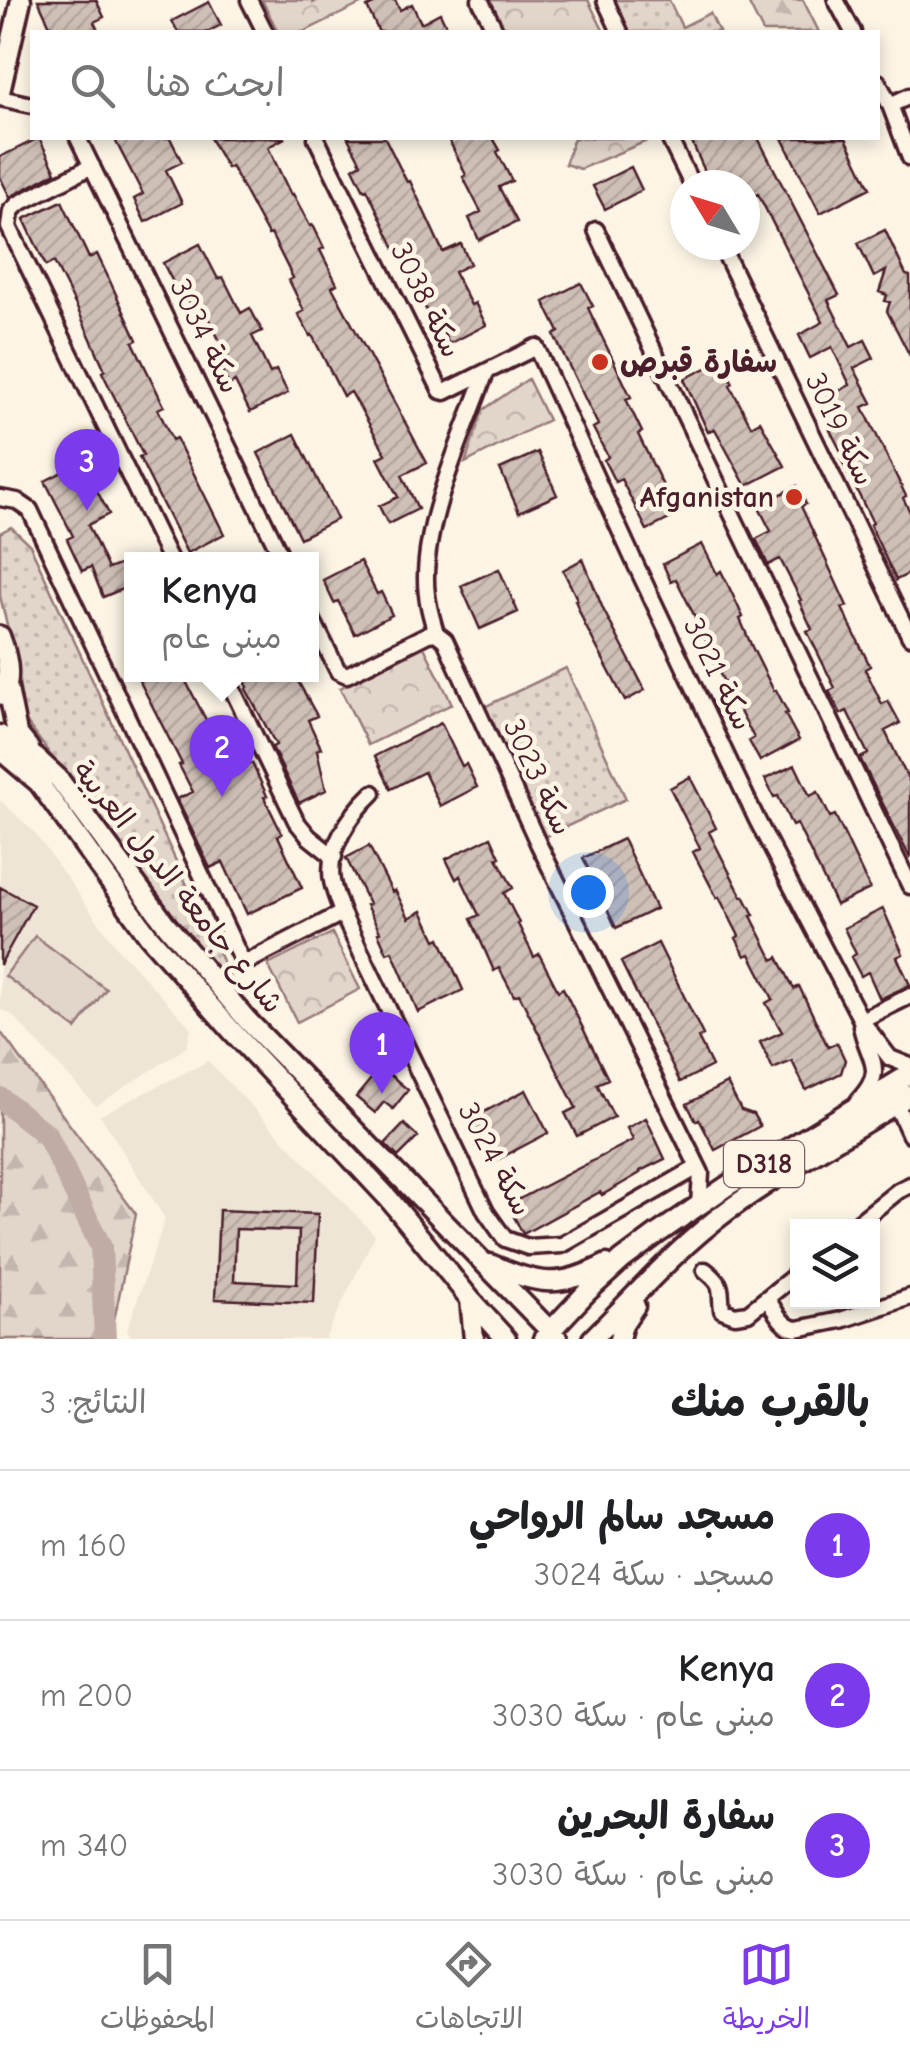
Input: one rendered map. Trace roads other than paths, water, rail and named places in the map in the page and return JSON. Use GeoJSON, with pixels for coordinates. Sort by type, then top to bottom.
{"type":"FeatureCollection","features":[{"type":"Feature","properties":{"kind":"main road"},"geometry":{"type":"LineString","coordinates":[[0,95],[21,0]]}},
{"type":"Feature","properties":{"kind":"main road"},"geometry":{"type":"LineString","coordinates":[[0,636],[8,672],[4,698],[17,733],[35,757]]}},
{"type":"Feature","properties":{"kind":"main road","name":"شارع جامعة الدول العربية"},"geometry":{"type":"LineString","coordinates":[[0,734],[58,778],[154,910],[247,1020],[551,1336]]}},
{"type":"Feature","properties":{"kind":"main road","name":"شارع جامعة الدول العربية"},"geometry":{"type":"LineString","coordinates":[[0,750],[38,783],[148,935],[389,1199],[506,1339]]}},
{"type":"Feature","properties":{"kind":"main road","name":"D318"},"geometry":{"type":"LineString","coordinates":[[551,1336],[587,1292],[622,1260],[728,1186],[910,1074]]}},
{"type":"Feature","properties":{"kind":"main road","name":"D318"},"geometry":{"type":"LineString","coordinates":[[592,1339],[723,1214],[768,1182],[906,1099]]}},
{"type":"Feature","properties":{"kind":"main road"},"geometry":{"type":"LineString","coordinates":[[480,1260],[527,1278],[550,1282],[579,1278],[622,1260]]}},
{"type":"Feature","properties":{"kind":"main road"},"geometry":{"type":"LineString","coordinates":[[619,1339],[622,1324],[662,1269]]}},
{"type":"Feature","properties":{"kind":"main road"},"geometry":{"type":"LineString","coordinates":[[470,1298],[474,1339]]}},
{"type":"Feature","properties":{"kind":"street"},"geometry":{"type":"LineString","coordinates":[[249,0],[264,30]]}},
{"type":"Feature","properties":{"kind":"street"},"geometry":{"type":"LineString","coordinates":[[480,0],[495,30]]}},
{"type":"Feature","properties":{"kind":"street"},"geometry":{"type":"LineString","coordinates":[[605,0],[619,30]]}},
{"type":"Feature","properties":{"kind":"street"},"geometry":{"type":"LineString","coordinates":[[836,0],[851,30]]}},
{"type":"Feature","properties":{"kind":"street"},"geometry":{"type":"LineString","coordinates":[[880,86],[910,158]]}},
{"type":"Feature","properties":{"kind":"street"},"geometry":{"type":"LineString","coordinates":[[0,95],[30,104]]}},
{"type":"Feature","properties":{"kind":"street"},"geometry":{"type":"LineString","coordinates":[[890,105],[910,96]]}},
{"type":"Feature","properties":{"kind":"street","name":"سكة 3034"},"geometry":{"type":"LineString","coordinates":[[79,140],[279,552]]}},
{"type":"Feature","properties":{"kind":"street","name":"سكة 3038"},"geometry":{"type":"LineString","coordinates":[[317,140],[438,388],[445,392],[536,347]]}},
{"type":"Feature","properties":{"kind":"street"},"geometry":{"type":"LineString","coordinates":[[670,140],[685,170]]}},
{"type":"Feature","properties":{"kind":"street"},"geometry":{"type":"LineString","coordinates":[[92,166],[18,204],[11,211],[10,227],[166,552]]}},
{"type":"Feature","properties":{"kind":"street"},"geometry":{"type":"LineString","coordinates":[[596,230],[910,886]]}},
{"type":"Feature","properties":{"kind":"street","name":"سكة 3019"},"geometry":{"type":"LineString","coordinates":[[728,260],[910,637]]}},
{"type":"Feature","properties":{"kind":"street","name":"سكة 3021"},"geometry":{"type":"LineString","coordinates":[[536,347],[758,820],[861,1020],[890,1058],[910,1066]]}},
{"type":"Feature","properties":{"kind":"street"},"geometry":{"type":"LineString","coordinates":[[319,632],[338,671],[347,675],[430,635],[426,583],[432,532],[486,372]]}},
{"type":"Feature","properties":{"kind":"street"},"geometry":{"type":"LineString","coordinates":[[0,498],[18,500],[30,510],[241,959],[251,960],[342,913],[332,882],[334,857],[346,822],[372,793]]}},
{"type":"Feature","properties":{"kind":"street","name":"سكة 3023"},"geometry":{"type":"LineString","coordinates":[[430,635],[445,640],[546,860],[700,1170]]}},
{"type":"Feature","properties":{"kind":"street"},"geometry":{"type":"LineString","coordinates":[[229,682],[296,821],[308,837],[334,857]]}},
{"type":"Feature","properties":{"kind":"street","name":"سكة 3024"},"geometry":{"type":"LineString","coordinates":[[342,913],[486,1212],[505,1239],[528,1247],[562,1245],[700,1170]]}},
{"type":"Feature","properties":{"kind":"street"},"geometry":{"type":"LineString","coordinates":[[861,1020],[910,996]]}},
{"type":"Feature","properties":{"kind":"street","name":"سكة 3021"},"geometry":{"type":"LineString","coordinates":[[846,1114],[868,1089],[876,1069],[861,1020]]}},
{"type":"Feature","properties":{"kind":"street"},"geometry":{"type":"LineString","coordinates":[[906,1099],[910,1135]]}},
{"type":"Feature","properties":{"kind":"street"},"geometry":{"type":"LineString","coordinates":[[699,1206],[700,1170],[728,1186]]}},
{"type":"Feature","properties":{"kind":"street"},"geometry":{"type":"LineString","coordinates":[[863,1219],[910,1185]]}},
{"type":"Feature","properties":{"kind":"street"},"geometry":{"type":"LineString","coordinates":[[704,1270],[718,1281],[722,1287],[721,1304],[726,1313],[734,1315],[748,1313],[790,1279]]}},
{"type":"Feature","properties":{"kind":"street"},"geometry":{"type":"LineString","coordinates":[[767,1298],[784,1324],[797,1329],[910,1298]]}},
{"type":"Feature","properties":{"kind":"waterway"},"geometry":{"type":"LineString","coordinates":[[0,1098],[47,1135],[101,1247],[105,1339]]}},
{"type":"Feature","properties":{"kind":"place","name":"سفارة قبرص"},"geometry":{"type":"Point","coordinates":[600,362]}},
{"type":"Feature","properties":{"kind":"place","name":"Afganistan"},"geometry":{"type":"Point","coordinates":[794,497]}},
{"type":"Feature","properties":{"kind":"place","name":"سفارة البحرين"},"geometry":{"type":"Point","coordinates":[87,511]}},
{"type":"Feature","properties":{"kind":"place","name":"Kenya"},"geometry":{"type":"Point","coordinates":[222,797]}},
{"type":"Feature","properties":{"kind":"place","name":"مسجد سالم الرواحي"},"geometry":{"type":"Point","coordinates":[382,1094]}}]}
